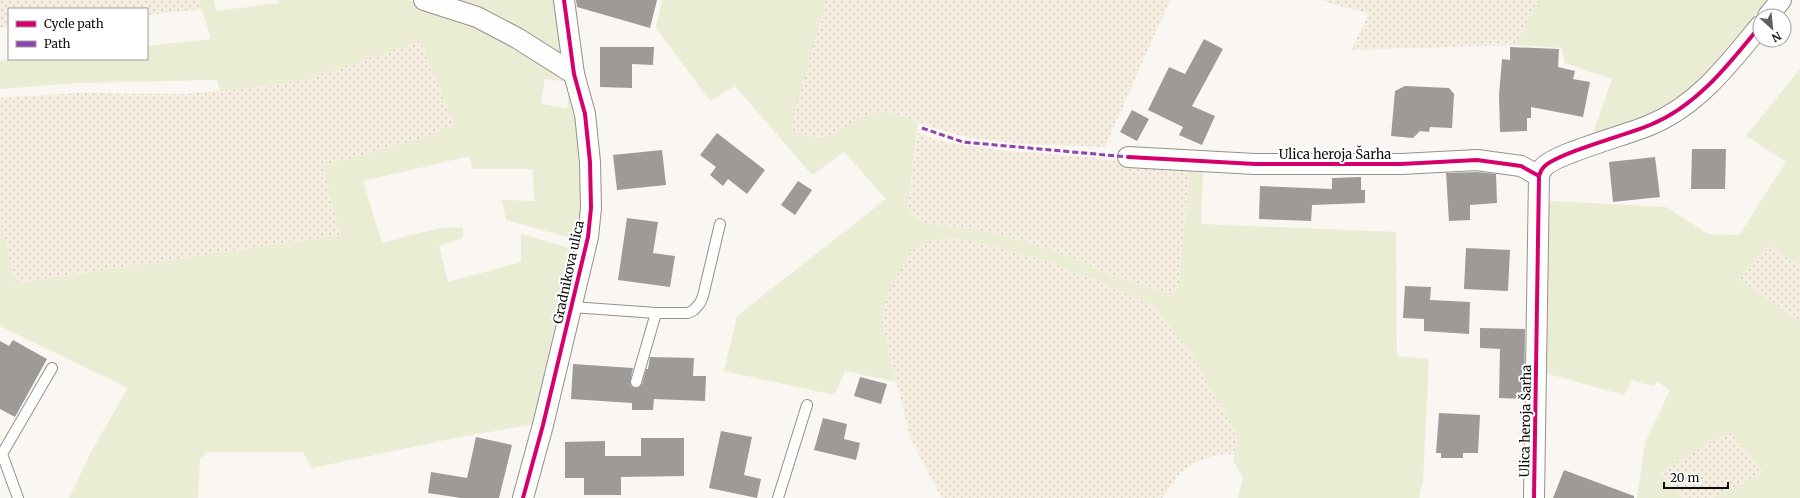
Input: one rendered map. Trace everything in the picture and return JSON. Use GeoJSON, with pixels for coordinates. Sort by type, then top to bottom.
{"type":"FeatureCollection","features":[{"type":"Feature","properties":{"kind":"street"},"geometry":{"type":"LineString","coordinates":[[424,0],[477,17],[517,38],[574,74]]}},
{"type":"Feature","properties":{"kind":"street","name":"Gradnikova ulica"},"geometry":{"type":"LineString","coordinates":[[523,498],[572,307],[588,238],[591,208],[590,162],[585,114],[574,74],[564,0]]}},
{"type":"Feature","properties":{"kind":"street"},"geometry":{"type":"LineString","coordinates":[[1774,8],[1781,0]]}},
{"type":"Feature","properties":{"kind":"street"},"geometry":{"type":"LineString","coordinates":[[1539,176],[1543,167],[1558,157],[1651,125],[1672,115],[1695,98],[1726,68],[1752,36]]}},
{"type":"Feature","properties":{"kind":"street","name":"Ulica heroja Šarha"},"geometry":{"type":"LineString","coordinates":[[1128,157],[1255,164],[1401,164],[1477,160],[1521,166],[1539,176],[1534,498]]}},
{"type":"Feature","properties":{"kind":"lane"},"geometry":{"type":"LineString","coordinates":[[572,307],[656,313],[688,313],[694,310],[700,303],[703,296],[720,224]]}},
{"type":"Feature","properties":{"kind":"lane"},"geometry":{"type":"LineString","coordinates":[[636,382],[656,313]]}},
{"type":"Feature","properties":{"kind":"lane"},"geometry":{"type":"LineString","coordinates":[[18,498],[2,454],[52,368]]}},
{"type":"Feature","properties":{"kind":"lane"},"geometry":{"type":"LineString","coordinates":[[778,498],[807,405]]}},
{"type":"Feature","properties":{"kind":"shaded area"},"geometry":{"type":"Polygon","coordinates":[[[0,0],[199,0],[203,9],[148,15],[148,8],[8,8],[8,27],[0,28],[0,0]]]}},
{"type":"Feature","properties":{"kind":"shaded area"},"geometry":{"type":"Polygon","coordinates":[[[826,0],[1170,0],[1105,147],[1026,144],[968,138],[918,123],[901,115],[866,115],[828,137],[812,136],[789,130],[826,0]]]}},
{"type":"Feature","properties":{"kind":"shaded area"},"geometry":{"type":"Polygon","coordinates":[[[1321,0],[1540,0],[1515,45],[1351,50],[1369,14],[1321,0]]]}},
{"type":"Feature","properties":{"kind":"shaded area"},"geometry":{"type":"Polygon","coordinates":[[[420,41],[455,125],[419,139],[323,166],[340,235],[15,283],[0,217],[0,98],[77,93],[184,94],[277,85],[314,77],[420,41]]]}},
{"type":"Feature","properties":{"kind":"shaded area"},"geometry":{"type":"Polygon","coordinates":[[[918,132],[930,138],[950,143],[1000,150],[1100,158],[1190,169],[1178,292],[1165,293],[1101,272],[1070,257],[1011,237],[978,230],[924,223],[913,216],[908,206],[918,132]]]}},
{"type":"Feature","properties":{"kind":"shaded area"},"geometry":{"type":"Polygon","coordinates":[[[947,238],[977,242],[1050,262],[1111,286],[1155,307],[1191,353],[1236,432],[1238,439],[1235,454],[1217,455],[1196,462],[1181,472],[1162,498],[942,498],[911,441],[882,322],[885,297],[911,250],[931,241],[947,238]]]}},
{"type":"Feature","properties":{"kind":"shaded area"},"geometry":{"type":"Polygon","coordinates":[[[1767,245],[1800,266],[1800,322],[1739,279],[1767,245]]]}},
{"type":"Feature","properties":{"kind":"shaded area"},"geometry":{"type":"Polygon","coordinates":[[[1730,432],[1764,473],[1712,498],[1683,498],[1659,472],[1730,432]]]}},
{"type":"Feature","properties":{"kind":"green space"},"geometry":{"type":"Polygon","coordinates":[[[199,0],[214,0],[216,11],[279,3],[279,0],[406,0],[427,5],[519,43],[570,82],[545,79],[541,104],[567,108],[569,94],[573,95],[580,117],[584,229],[574,239],[506,220],[502,200],[534,201],[533,169],[472,169],[470,156],[363,181],[382,243],[423,232],[455,227],[463,228],[463,238],[439,246],[448,282],[521,262],[521,234],[569,248],[576,260],[536,424],[465,436],[312,468],[303,452],[207,452],[200,459],[198,498],[69,498],[91,452],[128,388],[0,326],[0,217],[15,283],[340,235],[323,166],[419,139],[455,125],[420,41],[314,77],[277,85],[220,91],[217,80],[75,83],[0,89],[0,61],[148,60],[148,46],[211,39],[199,0]]]}},
{"type":"Feature","properties":{"kind":"green space"},"geometry":{"type":"Polygon","coordinates":[[[440,0],[559,0],[563,55],[440,0]]]}},
{"type":"Feature","properties":{"kind":"green space"},"geometry":{"type":"Polygon","coordinates":[[[662,0],[826,0],[790,130],[809,136],[824,137],[834,134],[866,115],[882,112],[898,115],[918,123],[908,206],[913,216],[924,223],[978,230],[1011,237],[1070,257],[1101,272],[1165,293],[1178,292],[1190,169],[1203,171],[1201,224],[1396,232],[1397,356],[1429,359],[1423,480],[1419,498],[1238,498],[1243,478],[1233,460],[1238,439],[1236,432],[1191,353],[1155,307],[1111,286],[1050,262],[977,242],[947,238],[931,241],[911,251],[886,297],[882,322],[896,382],[845,371],[834,395],[724,371],[737,316],[886,199],[844,152],[812,175],[735,86],[710,101],[656,28],[662,0]]]}},
{"type":"Feature","properties":{"kind":"green space"},"geometry":{"type":"Polygon","coordinates":[[[1540,0],[1767,0],[1761,8],[1752,8],[1752,20],[1721,61],[1690,93],[1650,118],[1593,134],[1612,79],[1565,63],[1562,48],[1515,45],[1540,0]]]}},
{"type":"Feature","properties":{"kind":"green space"},"geometry":{"type":"Polygon","coordinates":[[[1800,69],[1800,266],[1767,245],[1739,279],[1800,322],[1800,498],[1712,498],[1764,473],[1730,432],[1659,472],[1683,498],[1637,498],[1645,443],[1670,390],[1658,382],[1652,386],[1632,380],[1624,395],[1545,373],[1547,223],[1550,201],[1666,207],[1708,234],[1739,235],[1786,162],[1746,136],[1800,69]]]}},
{"type":"Feature","properties":{"kind":"building"},"geometry":{"type":"Polygon","coordinates":[[[576,0],[657,0],[650,28],[577,7],[576,0]]]}},
{"type":"Feature","properties":{"kind":"building"},"geometry":{"type":"Polygon","coordinates":[[[1204,39],[1223,49],[1192,106],[1215,116],[1202,145],[1179,135],[1183,127],[1148,110],[1169,67],[1185,74],[1204,39]]]}},
{"type":"Feature","properties":{"kind":"building"},"geometry":{"type":"Polygon","coordinates":[[[600,47],[654,47],[653,65],[632,64],[632,88],[600,87],[600,47]]]}},
{"type":"Feature","properties":{"kind":"building"},"geometry":{"type":"Polygon","coordinates":[[[1510,47],[1559,49],[1558,67],[1575,71],[1573,79],[1590,82],[1583,117],[1531,107],[1531,118],[1527,118],[1527,131],[1500,132],[1499,95],[1502,59],[1510,60],[1510,47]]]}},
{"type":"Feature","properties":{"kind":"building"},"geometry":{"type":"Polygon","coordinates":[[[1405,86],[1449,88],[1454,94],[1452,128],[1430,127],[1429,132],[1420,131],[1413,138],[1391,136],[1395,91],[1405,86]]]}},
{"type":"Feature","properties":{"kind":"building"},"geometry":{"type":"Polygon","coordinates":[[[1132,110],[1149,119],[1137,141],[1120,132],[1132,110]]]}},
{"type":"Feature","properties":{"kind":"building"},"geometry":{"type":"Polygon","coordinates":[[[717,133],[765,170],[747,194],[728,179],[723,186],[710,175],[716,167],[700,155],[717,133]]]}},
{"type":"Feature","properties":{"kind":"building"},"geometry":{"type":"Polygon","coordinates":[[[1692,149],[1726,149],[1725,189],[1691,189],[1692,149]]]}},
{"type":"Feature","properties":{"kind":"building"},"geometry":{"type":"Polygon","coordinates":[[[662,150],[666,185],[617,190],[613,155],[662,150]]]}},
{"type":"Feature","properties":{"kind":"building"},"geometry":{"type":"Polygon","coordinates":[[[1655,157],[1660,197],[1613,202],[1609,162],[1655,157]]]}},
{"type":"Feature","properties":{"kind":"building"},"geometry":{"type":"Polygon","coordinates":[[[1477,172],[1496,174],[1497,203],[1470,205],[1470,220],[1449,221],[1446,173],[1477,172]]]}},
{"type":"Feature","properties":{"kind":"building"},"geometry":{"type":"Polygon","coordinates":[[[1361,177],[1361,190],[1365,190],[1365,203],[1312,205],[1311,221],[1259,219],[1260,186],[1332,189],[1332,178],[1361,177]]]}},
{"type":"Feature","properties":{"kind":"building"},"geometry":{"type":"Polygon","coordinates":[[[798,181],[812,190],[795,215],[781,205],[798,181]]]}},
{"type":"Feature","properties":{"kind":"building"},"geometry":{"type":"Polygon","coordinates":[[[627,218],[658,222],[653,253],[675,256],[670,287],[618,280],[627,218]]]}},
{"type":"Feature","properties":{"kind":"building"},"geometry":{"type":"Polygon","coordinates":[[[1466,248],[1510,250],[1508,291],[1464,289],[1466,248]]]}},
{"type":"Feature","properties":{"kind":"building"},"geometry":{"type":"Polygon","coordinates":[[[1405,286],[1431,287],[1430,300],[1470,302],[1469,334],[1424,331],[1424,319],[1403,318],[1405,286]]]}},
{"type":"Feature","properties":{"kind":"building"},"geometry":{"type":"Polygon","coordinates":[[[1480,328],[1525,329],[1524,399],[1499,398],[1500,349],[1480,348],[1480,328]]]}},
{"type":"Feature","properties":{"kind":"building"},"geometry":{"type":"Polygon","coordinates":[[[13,340],[47,359],[15,417],[0,409],[0,341],[9,346],[13,340]]]}},
{"type":"Feature","properties":{"kind":"building"},"geometry":{"type":"Polygon","coordinates":[[[650,357],[694,358],[693,376],[706,376],[705,401],[654,399],[653,410],[632,410],[632,403],[571,399],[573,364],[633,368],[630,383],[632,387],[637,388],[642,384],[646,369],[648,369],[650,357]]]}},
{"type":"Feature","properties":{"kind":"building"},"geometry":{"type":"Polygon","coordinates":[[[860,377],[887,384],[881,404],[854,396],[860,377]]]}},
{"type":"Feature","properties":{"kind":"building"},"geometry":{"type":"Polygon","coordinates":[[[1439,413],[1480,415],[1478,453],[1463,453],[1463,458],[1441,458],[1441,453],[1436,453],[1439,413]]]}},
{"type":"Feature","properties":{"kind":"building"},"geometry":{"type":"Polygon","coordinates":[[[823,418],[847,424],[844,439],[860,443],[856,460],[814,450],[823,418]]]}},
{"type":"Feature","properties":{"kind":"building"},"geometry":{"type":"Polygon","coordinates":[[[721,431],[752,437],[744,475],[761,479],[757,498],[709,488],[721,431]]]}},
{"type":"Feature","properties":{"kind":"building"},"geometry":{"type":"Polygon","coordinates":[[[476,437],[512,445],[499,498],[461,498],[428,493],[431,472],[467,478],[476,437]]]}},
{"type":"Feature","properties":{"kind":"building"},"geometry":{"type":"Polygon","coordinates":[[[641,438],[684,438],[684,476],[621,477],[621,495],[584,495],[584,478],[565,478],[565,442],[605,441],[605,456],[641,456],[641,438]]]}},
{"type":"Feature","properties":{"kind":"building"},"geometry":{"type":"Polygon","coordinates":[[[1564,470],[1634,496],[1634,498],[1553,498],[1564,470]]]}},
{"type":"Feature","properties":{"kind":"marked path"},"geometry":{"type":"LineString","coordinates":[[922,128],[963,142],[1128,157]]}},
{"type":"Feature","properties":{"kind":"cycle path"},"geometry":{"type":"LineString","coordinates":[[523,498],[543,425],[588,237],[591,208],[590,162],[585,114],[574,74],[564,0]]}},
{"type":"Feature","properties":{"kind":"cycle path"},"geometry":{"type":"LineString","coordinates":[[1534,498],[1539,176],[1543,168],[1561,157],[1650,125],[1683,107],[1711,83],[1752,36]]}},
{"type":"Feature","properties":{"kind":"cycle path"},"geometry":{"type":"LineString","coordinates":[[1128,157],[1255,164],[1401,164],[1477,160],[1521,166],[1539,176]]}}]}
